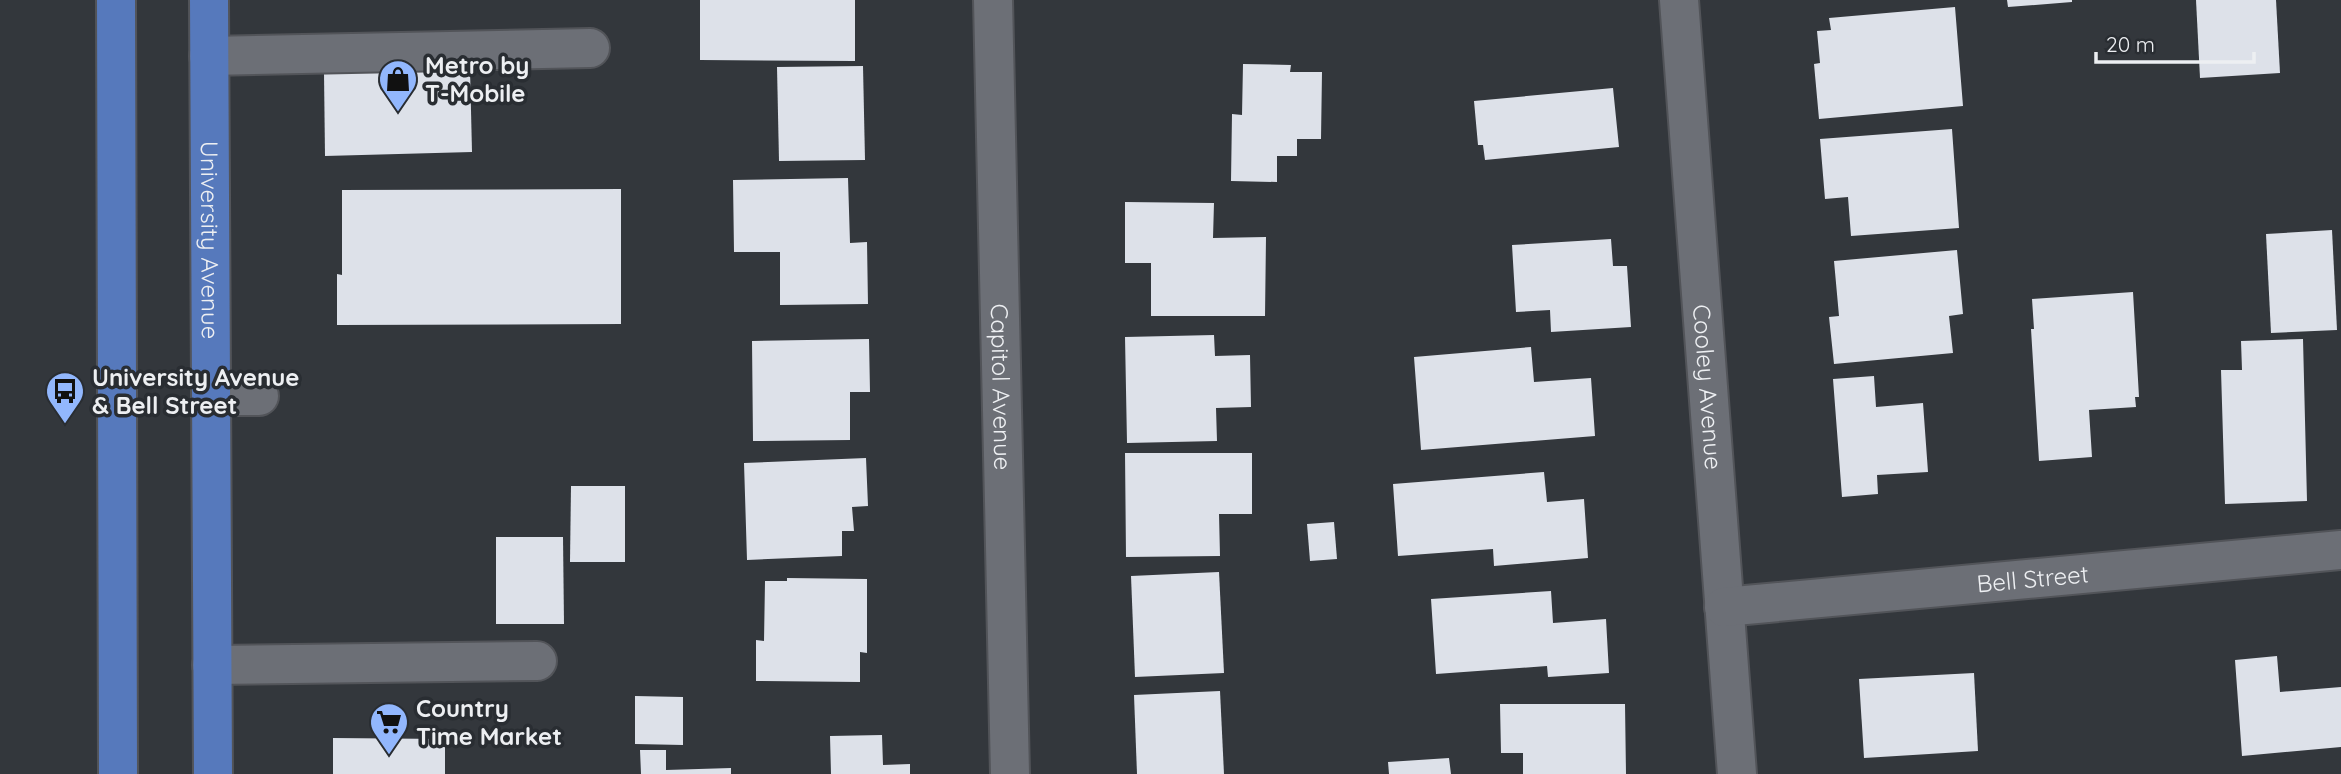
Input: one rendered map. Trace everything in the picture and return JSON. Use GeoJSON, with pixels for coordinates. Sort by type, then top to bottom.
{"type":"FeatureCollection","features":[{"type":"Feature","properties":{"kind":"main road"},"geometry":{"type":"LineString","coordinates":[[116,0],[118,774]]}},
{"type":"Feature","properties":{"kind":"main road","name":"University Avenue"},"geometry":{"type":"LineString","coordinates":[[209,0],[213,774]]}},
{"type":"Feature","properties":{"kind":"street","name":"Capitol Avenue"},"geometry":{"type":"LineString","coordinates":[[993,0],[1010,774]]}},
{"type":"Feature","properties":{"kind":"street","name":"Cooley Avenue"},"geometry":{"type":"LineString","coordinates":[[1679,0],[1737,774]]}},
{"type":"Feature","properties":{"kind":"street"},"geometry":{"type":"LineString","coordinates":[[209,56],[590,48]]}},
{"type":"Feature","properties":{"kind":"street"},"geometry":{"type":"LineString","coordinates":[[211,396],[259,396]]}},
{"type":"Feature","properties":{"kind":"street","name":"Bell Street"},"geometry":{"type":"LineString","coordinates":[[1724,607],[2341,550]]}},
{"type":"Feature","properties":{"kind":"street"},"geometry":{"type":"LineString","coordinates":[[212,664],[537,661]]}},
{"type":"Feature","properties":{"kind":"building"},"geometry":{"type":"Polygon","coordinates":[[[700,0],[855,0],[855,61],[700,60],[700,0]]]}},
{"type":"Feature","properties":{"kind":"building"},"geometry":{"type":"Polygon","coordinates":[[[2007,0],[2072,0],[2072,2],[2008,7],[2007,0]]]}},
{"type":"Feature","properties":{"kind":"building"},"geometry":{"type":"Polygon","coordinates":[[[2196,0],[2276,0],[2280,73],[2200,78],[2196,0]]]}},
{"type":"Feature","properties":{"kind":"building"},"geometry":{"type":"Polygon","coordinates":[[[1955,7],[1963,106],[1819,119],[1814,64],[1820,63],[1817,31],[1831,30],[1829,18],[1955,7]]]}},
{"type":"Feature","properties":{"kind":"building"},"geometry":{"type":"Polygon","coordinates":[[[1243,64],[1291,65],[1290,72],[1322,72],[1321,139],[1297,139],[1297,156],[1277,156],[1277,182],[1231,181],[1232,114],[1242,115],[1243,64]]]}},
{"type":"Feature","properties":{"kind":"building"},"geometry":{"type":"Polygon","coordinates":[[[863,66],[865,160],[779,161],[777,67],[863,66]]]}},
{"type":"Feature","properties":{"kind":"building","name":"Metro by T-Mobile"},"geometry":{"type":"Polygon","coordinates":[[[470,69],[472,152],[325,156],[324,73],[470,69]]]}},
{"type":"Feature","properties":{"kind":"building"},"geometry":{"type":"Polygon","coordinates":[[[1613,88],[1619,147],[1485,160],[1483,145],[1478,145],[1474,101],[1613,88]]]}},
{"type":"Feature","properties":{"kind":"building"},"geometry":{"type":"Polygon","coordinates":[[[1952,129],[1959,228],[1851,236],[1848,197],[1825,199],[1820,139],[1952,129]]]}},
{"type":"Feature","properties":{"kind":"building"},"geometry":{"type":"Polygon","coordinates":[[[848,178],[850,243],[867,242],[868,304],[780,305],[780,252],[734,252],[733,180],[848,178]]]}},
{"type":"Feature","properties":{"kind":"building"},"geometry":{"type":"Polygon","coordinates":[[[621,189],[621,324],[337,325],[337,274],[342,275],[342,190],[621,189]]]}},
{"type":"Feature","properties":{"kind":"building"},"geometry":{"type":"Polygon","coordinates":[[[1125,202],[1214,203],[1213,238],[1266,237],[1265,316],[1151,316],[1151,263],[1125,263],[1125,202]]]}},
{"type":"Feature","properties":{"kind":"building"},"geometry":{"type":"Polygon","coordinates":[[[2332,230],[2337,330],[2271,333],[2266,234],[2332,230]]]}},
{"type":"Feature","properties":{"kind":"building"},"geometry":{"type":"Polygon","coordinates":[[[1611,239],[1613,266],[1627,266],[1631,327],[1551,332],[1550,310],[1516,312],[1512,245],[1611,239]]]}},
{"type":"Feature","properties":{"kind":"building"},"geometry":{"type":"Polygon","coordinates":[[[1957,250],[1963,314],[1949,316],[1953,353],[1834,364],[1829,317],[1839,316],[1834,261],[1957,250]]]}},
{"type":"Feature","properties":{"kind":"building"},"geometry":{"type":"Polygon","coordinates":[[[2133,292],[2139,397],[2135,397],[2136,407],[2089,410],[2092,457],[2039,461],[2031,329],[2034,329],[2032,299],[2133,292]]]}},
{"type":"Feature","properties":{"kind":"building"},"geometry":{"type":"Polygon","coordinates":[[[1214,335],[1215,356],[1250,355],[1251,407],[1216,408],[1217,441],[1127,443],[1125,337],[1214,335]]]}},
{"type":"Feature","properties":{"kind":"building"},"geometry":{"type":"Polygon","coordinates":[[[869,339],[870,392],[850,392],[850,440],[753,441],[752,341],[869,339]]]}},
{"type":"Feature","properties":{"kind":"building"},"geometry":{"type":"Polygon","coordinates":[[[2303,339],[2307,501],[2225,504],[2221,370],[2242,370],[2241,341],[2303,339]]]}},
{"type":"Feature","properties":{"kind":"building"},"geometry":{"type":"Polygon","coordinates":[[[1531,347],[1534,382],[1591,378],[1595,436],[1421,450],[1414,357],[1531,347]]]}},
{"type":"Feature","properties":{"kind":"building"},"geometry":{"type":"Polygon","coordinates":[[[1874,376],[1876,407],[1923,403],[1928,472],[1877,475],[1878,494],[1842,497],[1833,379],[1874,376]]]}},
{"type":"Feature","properties":{"kind":"building"},"geometry":{"type":"Polygon","coordinates":[[[1125,453],[1252,453],[1252,514],[1219,514],[1220,556],[1126,557],[1125,453]]]}},
{"type":"Feature","properties":{"kind":"building"},"geometry":{"type":"Polygon","coordinates":[[[866,458],[868,506],[852,507],[854,531],[842,531],[842,556],[747,560],[744,463],[866,458]]]}},
{"type":"Feature","properties":{"kind":"building"},"geometry":{"type":"Polygon","coordinates":[[[1544,472],[1547,502],[1584,499],[1588,558],[1494,566],[1493,549],[1398,556],[1393,484],[1544,472]]]}},
{"type":"Feature","properties":{"kind":"building"},"geometry":{"type":"Polygon","coordinates":[[[571,486],[625,486],[625,562],[570,562],[571,486]]]}},
{"type":"Feature","properties":{"kind":"building"},"geometry":{"type":"Polygon","coordinates":[[[1334,522],[1337,559],[1310,561],[1307,524],[1334,522]]]}},
{"type":"Feature","properties":{"kind":"building"},"geometry":{"type":"Polygon","coordinates":[[[496,537],[563,537],[564,624],[496,624],[496,537]]]}},
{"type":"Feature","properties":{"kind":"building"},"geometry":{"type":"Polygon","coordinates":[[[1219,572],[1224,673],[1135,677],[1131,576],[1219,572]]]}},
{"type":"Feature","properties":{"kind":"building"},"geometry":{"type":"Polygon","coordinates":[[[787,578],[867,579],[867,653],[860,652],[860,682],[756,681],[756,640],[764,641],[765,581],[787,581],[787,578]]]}},
{"type":"Feature","properties":{"kind":"building"},"geometry":{"type":"Polygon","coordinates":[[[1551,591],[1553,623],[1606,619],[1609,673],[1548,677],[1547,666],[1436,674],[1431,599],[1551,591]]]}},
{"type":"Feature","properties":{"kind":"building"},"geometry":{"type":"Polygon","coordinates":[[[2277,656],[2280,692],[2341,687],[2341,747],[2242,756],[2235,660],[2277,656]]]}},
{"type":"Feature","properties":{"kind":"building"},"geometry":{"type":"Polygon","coordinates":[[[1974,673],[1978,751],[1864,758],[1859,679],[1974,673]]]}},
{"type":"Feature","properties":{"kind":"building"},"geometry":{"type":"Polygon","coordinates":[[[1220,691],[1224,774],[1137,774],[1134,695],[1220,691]]]}},
{"type":"Feature","properties":{"kind":"building"},"geometry":{"type":"Polygon","coordinates":[[[635,696],[683,697],[683,745],[635,744],[635,696]]]}},
{"type":"Feature","properties":{"kind":"building"},"geometry":{"type":"Polygon","coordinates":[[[1500,704],[1625,704],[1626,774],[1523,774],[1523,753],[1501,753],[1500,704]]]}},
{"type":"Feature","properties":{"kind":"building"},"geometry":{"type":"Polygon","coordinates":[[[882,735],[883,765],[910,764],[910,774],[831,774],[830,736],[882,735]]]}},
{"type":"Feature","properties":{"kind":"building","name":"Country Time Market"},"geometry":{"type":"Polygon","coordinates":[[[333,738],[445,739],[445,774],[333,774],[333,738]]]}},
{"type":"Feature","properties":{"kind":"building"},"geometry":{"type":"Polygon","coordinates":[[[640,750],[666,750],[666,770],[731,768],[731,774],[641,774],[640,750]]]}},
{"type":"Feature","properties":{"kind":"building"},"geometry":{"type":"Polygon","coordinates":[[[1449,758],[1451,774],[1389,774],[1388,762],[1449,758]]]}},
{"type":"Feature","properties":{"kind":"place","name":"Metro by T-Mobile"},"geometry":{"type":"Point","coordinates":[398,113]}},
{"type":"Feature","properties":{"kind":"place","name":"University Avenue & Bell Street"},"geometry":{"type":"Point","coordinates":[65,425]}},
{"type":"Feature","properties":{"kind":"place","name":"Country Time Market"},"geometry":{"type":"Point","coordinates":[389,756]}}]}
